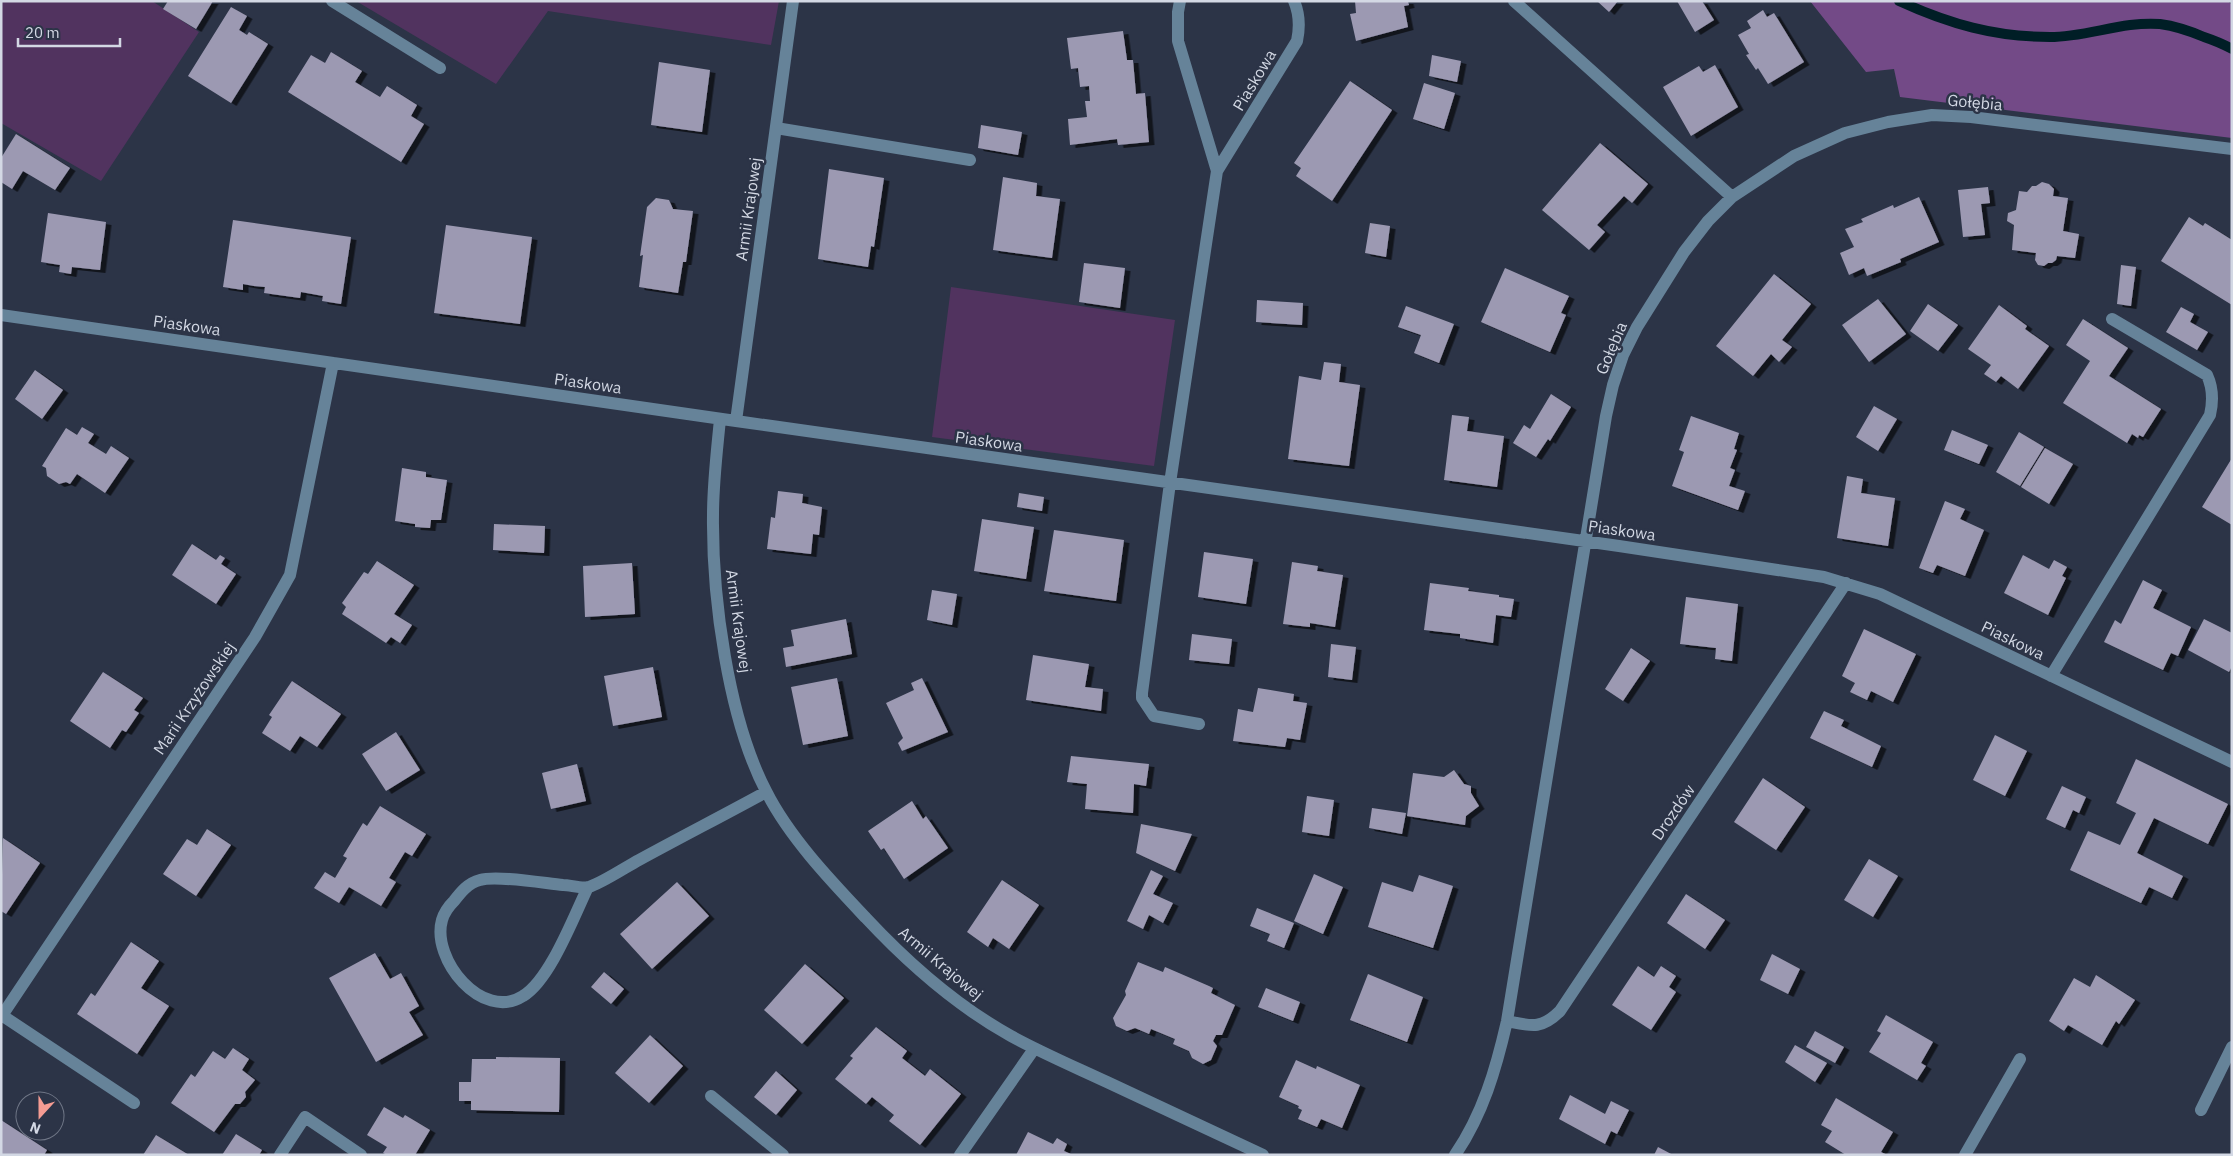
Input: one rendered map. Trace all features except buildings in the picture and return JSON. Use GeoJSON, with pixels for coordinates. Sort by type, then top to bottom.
{"type":"FeatureCollection","features":[{"type":"Feature","properties":{"kind":"street"},"geometry":{"type":"LineString","coordinates":[[332,1],[440,68]]}},
{"type":"Feature","properties":{"kind":"street","name":"Armii Krajowej"},"geometry":{"type":"LineString","coordinates":[[736,421],[793,1]]}},
{"type":"Feature","properties":{"kind":"street","name":"Piaskowa"},"geometry":{"type":"LineString","coordinates":[[1180,1],[1178,41],[1217,171]]}},
{"type":"Feature","properties":{"kind":"street","name":"Piaskowa"},"geometry":{"type":"LineString","coordinates":[[1198,724],[1154,716],[1142,698],[1142,693],[1170,483],[1217,171],[1297,41],[1300,28],[1299,15],[1294,1]]}},
{"type":"Feature","properties":{"kind":"street"},"geometry":{"type":"LineString","coordinates":[[1514,1],[1732,197]]}},
{"type":"Feature","properties":{"kind":"street","name":"Gołębia"},"geometry":{"type":"LineString","coordinates":[[1584,541],[1613,384],[1623,356],[1637,327],[1684,252],[1708,221],[1732,197],[1794,156],[1845,133],[1888,122],[1932,116],[1971,117],[2232,148]]}},
{"type":"Feature","properties":{"kind":"street"},"geometry":{"type":"LineString","coordinates":[[776,128],[970,160]]}},
{"type":"Feature","properties":{"kind":"street","name":"Piaskowa"},"geometry":{"type":"LineString","coordinates":[[1,315],[1802,573],[1846,583],[1880,594],[2232,762]]}},
{"type":"Feature","properties":{"kind":"street","name":"Piaskowa"},"geometry":{"type":"LineString","coordinates":[[2051,676],[2210,415],[2212,405],[2211,383],[2208,375],[2112,319]]}},
{"type":"Feature","properties":{"kind":"street","name":"Marii Krzyżowskiej"},"geometry":{"type":"LineString","coordinates":[[2,1016],[255,637],[290,575],[333,363]]}},
{"type":"Feature","properties":{"kind":"street","name":"Armii Krajowej"},"geometry":{"type":"LineString","coordinates":[[720,419],[712,516],[714,557],[723,641],[741,724],[766,792],[791,831],[820,867],[882,935],[950,995],[1009,1035],[1034,1048],[1263,1155]]}},
{"type":"Feature","properties":{"kind":"street"},"geometry":{"type":"LineString","coordinates":[[1456,1155],[1489,1092],[1507,1021],[1584,541]]}},
{"type":"Feature","properties":{"kind":"street","name":"Drozdów"},"geometry":{"type":"LineString","coordinates":[[1507,1021],[1529,1026],[1541,1025],[1551,1020],[1560,1011],[1846,583]]}},
{"type":"Feature","properties":{"kind":"street"},"geometry":{"type":"LineString","coordinates":[[588,887],[548,969],[533,988],[514,1001],[502,1002],[482,997],[465,984],[447,960],[440,938],[444,916],[462,890],[472,883],[490,878],[588,887],[766,792]]}},
{"type":"Feature","properties":{"kind":"street"},"geometry":{"type":"LineString","coordinates":[[2,1016],[134,1102]]}},
{"type":"Feature","properties":{"kind":"street"},"geometry":{"type":"LineString","coordinates":[[2202,1110],[2232,1047]]}},
{"type":"Feature","properties":{"kind":"street"},"geometry":{"type":"LineString","coordinates":[[960,1155],[1034,1048]]}},
{"type":"Feature","properties":{"kind":"street"},"geometry":{"type":"LineString","coordinates":[[1964,1155],[2020,1059]]}},
{"type":"Feature","properties":{"kind":"street"},"geometry":{"type":"LineString","coordinates":[[711,1096],[783,1155]]}},
{"type":"Feature","properties":{"kind":"street"},"geometry":{"type":"LineString","coordinates":[[280,1155],[305,1117],[361,1155]]}},
{"type":"Feature","properties":{"kind":"shaded area"},"geometry":{"type":"Polygon","coordinates":[[[1,1],[152,1],[199,32],[101,181],[1,123],[1,1]]]}},
{"type":"Feature","properties":{"kind":"shaded area"},"geometry":{"type":"Polygon","coordinates":[[[356,1],[779,1],[771,45],[548,11],[496,84],[356,1]]]}},
{"type":"Feature","properties":{"kind":"shaded area"},"geometry":{"type":"Polygon","coordinates":[[[1810,1],[2228,1],[2232,5],[2232,138],[1900,97],[1894,69],[1866,72],[1810,1]]]}},
{"type":"Feature","properties":{"kind":"shaded area"},"geometry":{"type":"Polygon","coordinates":[[[951,287],[1175,320],[1154,466],[932,437],[951,287]]]}},
{"type":"Feature","properties":{"kind":"waterway"},"geometry":{"type":"LineString","coordinates":[[1899,1],[1973,28],[2010,35],[2050,37],[2078,35],[2132,25],[2160,24],[2188,31],[2232,49]]}}]}
